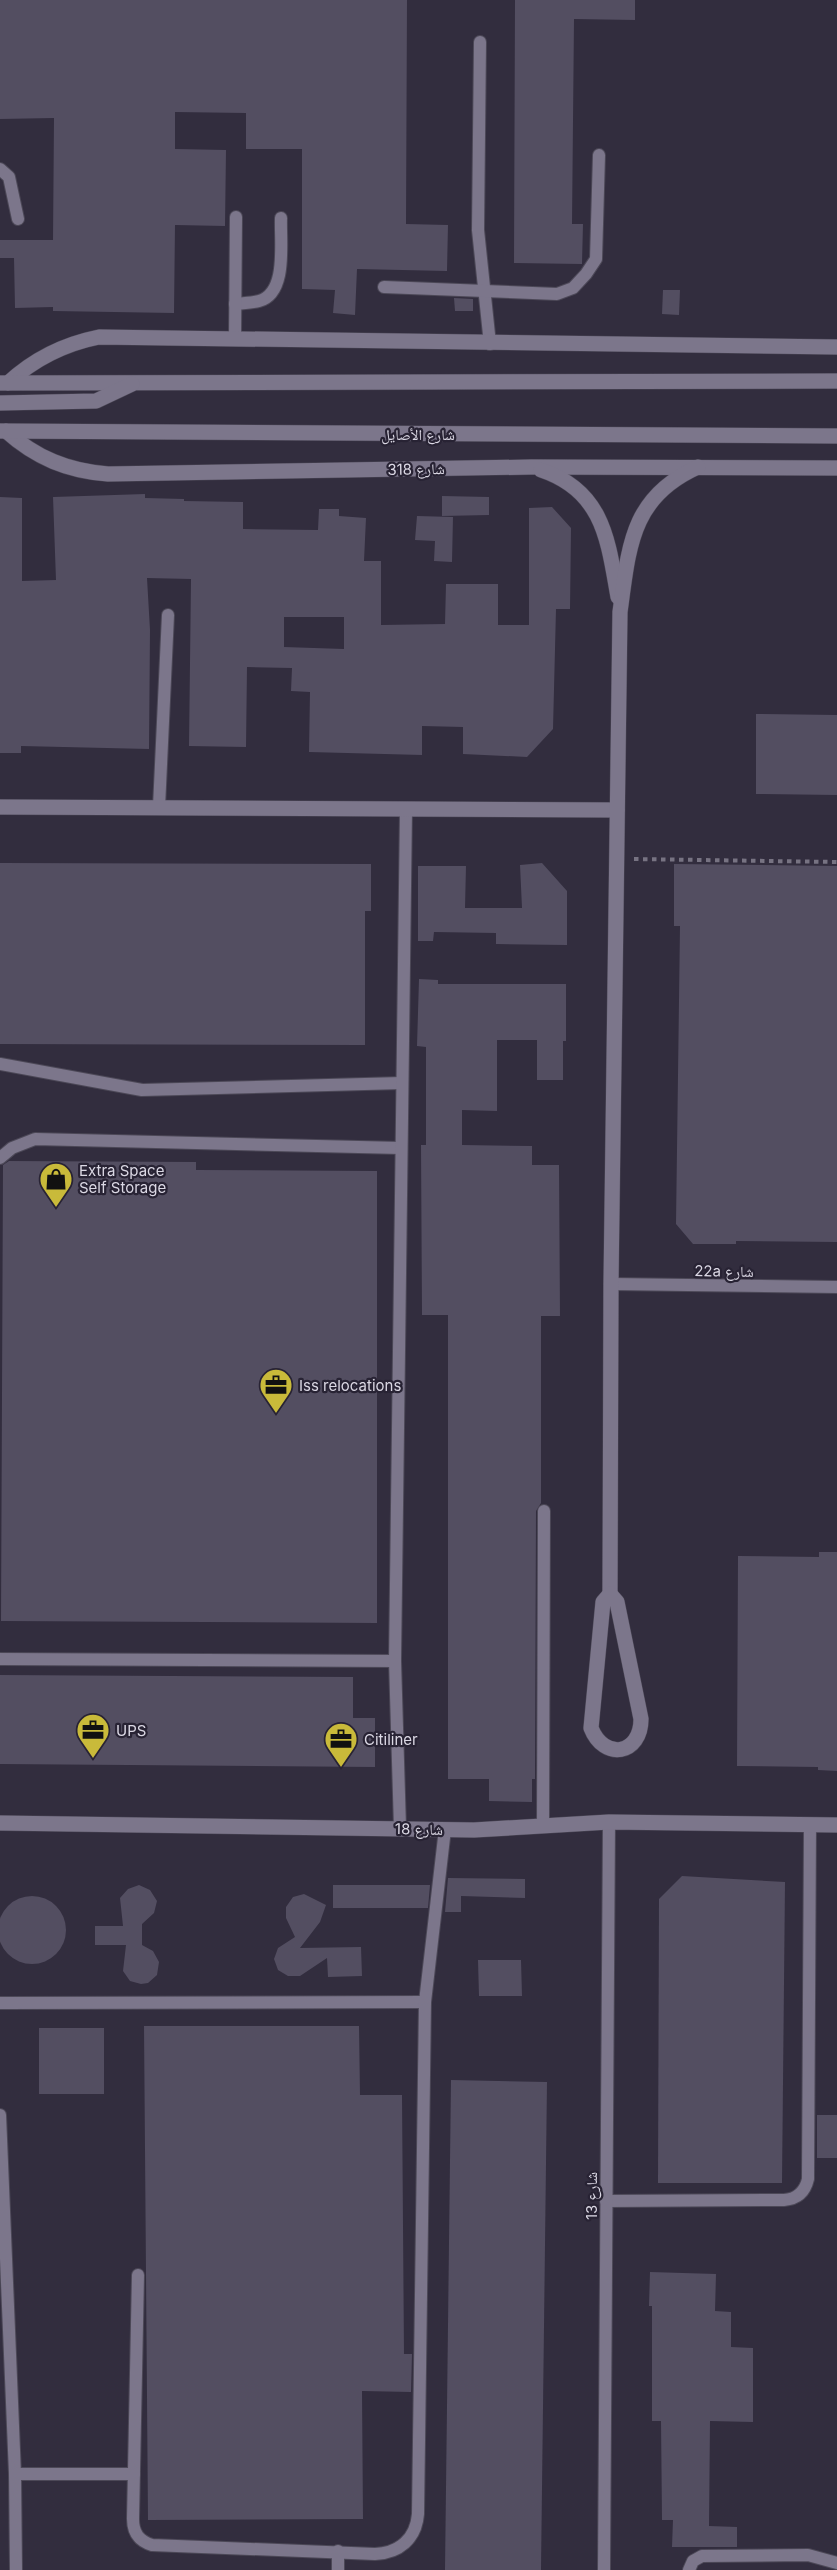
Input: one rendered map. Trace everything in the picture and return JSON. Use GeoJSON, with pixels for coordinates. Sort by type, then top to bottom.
{"type":"FeatureCollection","features":[{"type":"Feature","properties":{"kind":"street"},"geometry":{"type":"LineString","coordinates":[[4,383],[50,353],[91,339],[837,347]]}},
{"type":"Feature","properties":{"kind":"street"},"geometry":{"type":"LineString","coordinates":[[4,383],[837,381]]}},
{"type":"Feature","properties":{"kind":"street"},"geometry":{"type":"LineString","coordinates":[[0,403],[96,401],[132,384]]}},
{"type":"Feature","properties":{"kind":"street","name":"شارع الأصايل"},"geometry":{"type":"LineString","coordinates":[[3,431],[837,436]]}},
{"type":"Feature","properties":{"kind":"street","name":"شارع 318"},"geometry":{"type":"LineString","coordinates":[[3,431],[36,454],[53,462],[89,472],[531,467],[837,468]]}},
{"type":"Feature","properties":{"kind":"street"},"geometry":{"type":"LineString","coordinates":[[531,467],[552,474],[571,485],[587,500],[599,518],[608,538],[620,612]]}},
{"type":"Feature","properties":{"kind":"street"},"geometry":{"type":"LineString","coordinates":[[610,1594],[603,1602],[591,1728],[595,1739],[604,1747],[615,1750],[626,1748],[636,1741],[641,1731],[641,1719],[618,1606],[610,1594],[611,1284],[620,612],[630,542],[644,510],[668,484],[698,467]]}},
{"type":"Feature","properties":{"kind":"street"},"geometry":{"type":"LineString","coordinates":[[0,807],[617,810]]}},
{"type":"Feature","properties":{"kind":"street","name":"شارع 18"},"geometry":{"type":"LineString","coordinates":[[0,1823],[445,1829],[503,1829],[609,1822],[837,1825]]}},
{"type":"Feature","properties":{"kind":"lane"},"geometry":{"type":"LineString","coordinates":[[480,42],[478,230],[490,344]]}},
{"type":"Feature","properties":{"kind":"lane"},"geometry":{"type":"LineString","coordinates":[[384,287],[557,294],[573,288],[596,259],[599,155]]}},
{"type":"Feature","properties":{"kind":"lane"},"geometry":{"type":"LineString","coordinates":[[0,169],[9,177],[18,219]]}},
{"type":"Feature","properties":{"kind":"lane"},"geometry":{"type":"LineString","coordinates":[[235,339],[236,217]]}},
{"type":"Feature","properties":{"kind":"lane"},"geometry":{"type":"LineString","coordinates":[[235,304],[261,301],[272,292],[280,280],[281,218]]}},
{"type":"Feature","properties":{"kind":"lane"},"geometry":{"type":"LineString","coordinates":[[159,807],[168,615]]}},
{"type":"Feature","properties":{"kind":"lane"},"geometry":{"type":"LineString","coordinates":[[400,1828],[395,1661],[406,809]]}},
{"type":"Feature","properties":{"kind":"lane"},"geometry":{"type":"LineString","coordinates":[[0,1064],[142,1090],[402,1083]]}},
{"type":"Feature","properties":{"kind":"lane"},"geometry":{"type":"LineString","coordinates":[[0,1158],[12,1148],[35,1139],[401,1148]]}},
{"type":"Feature","properties":{"kind":"lane","name":"22a شارع"},"geometry":{"type":"LineString","coordinates":[[611,1284],[837,1287]]}},
{"type":"Feature","properties":{"kind":"lane"},"geometry":{"type":"LineString","coordinates":[[543,1826],[544,1511]]}},
{"type":"Feature","properties":{"kind":"lane"},"geometry":{"type":"LineString","coordinates":[[0,1659],[395,1661]]}},
{"type":"Feature","properties":{"kind":"lane","name":"شارع 13"},"geometry":{"type":"LineString","coordinates":[[604,2570],[609,1822]]}},
{"type":"Feature","properties":{"kind":"lane"},"geometry":{"type":"LineString","coordinates":[[606,2201],[784,2200],[795,2198],[804,2190],[808,2179],[810,1824]]}},
{"type":"Feature","properties":{"kind":"lane"},"geometry":{"type":"LineString","coordinates":[[138,2276],[133,2526],[136,2533],[146,2543],[375,2554],[395,2550],[410,2538],[417,2522],[425,2002],[445,1829]]}},
{"type":"Feature","properties":{"kind":"lane"},"geometry":{"type":"LineString","coordinates":[[0,2003],[425,2002]]}},
{"type":"Feature","properties":{"kind":"lane"},"geometry":{"type":"LineString","coordinates":[[0,2115],[15,2474],[16,2570]]}},
{"type":"Feature","properties":{"kind":"lane"},"geometry":{"type":"LineString","coordinates":[[15,2474],[134,2474]]}},
{"type":"Feature","properties":{"kind":"lane"},"geometry":{"type":"LineString","coordinates":[[338,2551],[338,2570]]}},
{"type":"Feature","properties":{"kind":"lane"},"geometry":{"type":"LineString","coordinates":[[689,2570],[693,2561],[702,2556],[808,2555],[837,2563]]}},
{"type":"Feature","properties":{"kind":"path"},"geometry":{"type":"LineString","coordinates":[[617,859],[837,862]]}},
{"type":"Feature","properties":{"kind":"building"},"geometry":{"type":"Polygon","coordinates":[[[0,0],[407,0],[406,224],[448,225],[447,271],[357,269],[355,315],[333,313],[335,290],[302,289],[302,149],[246,149],[246,113],[175,112],[175,149],[226,150],[225,226],[175,225],[174,313],[53,311],[53,307],[15,308],[14,258],[0,258],[0,240],[53,240],[54,118],[0,119],[0,0]]]}},
{"type":"Feature","properties":{"kind":"building"},"geometry":{"type":"Polygon","coordinates":[[[515,0],[635,0],[635,20],[574,19],[572,224],[583,224],[582,264],[514,263],[515,0]]]}},
{"type":"Feature","properties":{"kind":"building"},"geometry":{"type":"Polygon","coordinates":[[[663,290],[680,290],[679,315],[662,314],[663,290]]]}},
{"type":"Feature","properties":{"kind":"building"},"geometry":{"type":"Polygon","coordinates":[[[454,298],[473,299],[473,311],[455,311],[454,298]]]}},
{"type":"Feature","properties":{"kind":"building"},"geometry":{"type":"Polygon","coordinates":[[[145,494],[145,498],[243,502],[243,529],[318,530],[319,509],[339,509],[339,516],[366,518],[364,561],[381,561],[381,625],[445,624],[446,584],[498,584],[498,625],[529,625],[529,508],[552,507],[571,528],[570,609],[556,609],[553,729],[527,757],[463,754],[463,727],[422,726],[422,755],[309,752],[310,692],[291,691],[292,668],[247,667],[246,747],[189,746],[191,579],[147,578],[150,630],[149,749],[21,746],[21,753],[0,753],[0,497],[22,498],[22,581],[56,580],[53,497],[145,494]],[[284,617],[284,647],[344,649],[344,617],[284,617]]]}},
{"type":"Feature","properties":{"kind":"building"},"geometry":{"type":"Polygon","coordinates":[[[442,496],[489,497],[489,515],[442,516],[442,496]]]}},
{"type":"Feature","properties":{"kind":"building"},"geometry":{"type":"Polygon","coordinates":[[[417,516],[453,517],[452,562],[434,561],[435,541],[415,540],[417,516]]]}},
{"type":"Feature","properties":{"kind":"building"},"geometry":{"type":"Polygon","coordinates":[[[756,714],[837,715],[837,795],[756,794],[756,714]]]}},
{"type":"Feature","properties":{"kind":"building"},"geometry":{"type":"Polygon","coordinates":[[[0,863],[371,864],[371,911],[365,911],[365,1045],[0,1044],[0,863]]]}},
{"type":"Feature","properties":{"kind":"building"},"geometry":{"type":"Polygon","coordinates":[[[542,863],[567,891],[567,945],[496,944],[496,933],[434,932],[433,941],[418,941],[418,866],[466,866],[465,908],[522,908],[520,865],[542,863]]]}},
{"type":"Feature","properties":{"kind":"building"},"geometry":{"type":"Polygon","coordinates":[[[674,864],[837,866],[837,1242],[736,1241],[736,1244],[693,1244],[676,1224],[680,926],[674,926],[674,864]]]}},
{"type":"Feature","properties":{"kind":"building"},"geometry":{"type":"Polygon","coordinates":[[[419,979],[438,980],[438,984],[566,984],[563,1080],[537,1080],[537,1040],[497,1040],[497,1111],[462,1110],[462,1145],[532,1146],[532,1165],[559,1165],[560,1316],[541,1316],[541,1503],[536,1511],[535,1779],[532,1779],[532,1802],[489,1801],[489,1779],[448,1779],[448,1315],[422,1315],[421,1145],[426,1145],[426,1047],[417,1046],[419,979]]]}},
{"type":"Feature","properties":{"kind":"building"},"geometry":{"type":"Polygon","coordinates":[[[9,1161],[196,1162],[196,1170],[377,1171],[377,1623],[1,1621],[3,1165],[9,1161]]]}},
{"type":"Feature","properties":{"kind":"building"},"geometry":{"type":"Polygon","coordinates":[[[819,1552],[837,1552],[837,1771],[818,1770],[818,1767],[737,1766],[738,1556],[819,1557],[819,1552]]]}},
{"type":"Feature","properties":{"kind":"building"},"geometry":{"type":"Polygon","coordinates":[[[0,1675],[353,1677],[353,1718],[375,1718],[375,1767],[0,1764],[0,1675]]]}},
{"type":"Feature","properties":{"kind":"building"},"geometry":{"type":"Polygon","coordinates":[[[682,1876],[785,1882],[782,2183],[658,2183],[659,1899],[682,1876]]]}},
{"type":"Feature","properties":{"kind":"building"},"geometry":{"type":"Polygon","coordinates":[[[448,1878],[525,1879],[525,1898],[461,1896],[461,1912],[445,1912],[448,1878]]]}},
{"type":"Feature","properties":{"kind":"building"},"geometry":{"type":"Polygon","coordinates":[[[139,1885],[150,1890],[157,1901],[154,1913],[142,1924],[142,1945],[153,1951],[159,1962],[157,1975],[148,1983],[141,1984],[130,1981],[123,1971],[126,1945],[95,1945],[95,1926],[123,1926],[120,1898],[128,1889],[139,1885]]]}},
{"type":"Feature","properties":{"kind":"building"},"geometry":{"type":"Polygon","coordinates":[[[333,1885],[430,1885],[428,1908],[333,1908],[333,1885]]]}},
{"type":"Feature","properties":{"kind":"building"},"geometry":{"type":"Polygon","coordinates":[[[304,1894],[326,1905],[320,1922],[300,1948],[361,1947],[362,1976],[328,1977],[327,1958],[300,1976],[288,1976],[278,1970],[274,1959],[278,1948],[295,1937],[286,1918],[286,1907],[293,1897],[304,1894]]]}},
{"type":"Feature","properties":{"kind":"building"},"geometry":{"type":"Polygon","coordinates":[[[25,1896],[39,1896],[51,1901],[61,1911],[66,1930],[61,1949],[51,1959],[39,1964],[25,1964],[13,1959],[3,1949],[-2,1937],[-2,1923],[3,1911],[13,1901],[25,1896]]]}},
{"type":"Feature","properties":{"kind":"building"},"geometry":{"type":"Polygon","coordinates":[[[478,1960],[521,1960],[522,1996],[479,1996],[478,1960]]]}},
{"type":"Feature","properties":{"kind":"building"},"geometry":{"type":"Polygon","coordinates":[[[144,2026],[359,2026],[360,2095],[402,2095],[404,2354],[412,2354],[411,2392],[362,2391],[363,2519],[148,2520],[144,2026]]]}},
{"type":"Feature","properties":{"kind":"building"},"geometry":{"type":"Polygon","coordinates":[[[39,2028],[104,2028],[104,2094],[39,2094],[39,2028]]]}},
{"type":"Feature","properties":{"kind":"building"},"geometry":{"type":"Polygon","coordinates":[[[451,2080],[547,2082],[541,2570],[445,2570],[451,2080]]]}},
{"type":"Feature","properties":{"kind":"building"},"geometry":{"type":"Polygon","coordinates":[[[817,2115],[837,2115],[837,2158],[817,2158],[817,2115]]]}},
{"type":"Feature","properties":{"kind":"building"},"geometry":{"type":"Polygon","coordinates":[[[650,2272],[716,2274],[715,2311],[731,2312],[731,2347],[753,2348],[753,2422],[710,2421],[709,2526],[737,2527],[737,2547],[672,2547],[673,2520],[662,2520],[661,2421],[652,2421],[650,2272]]]}},
{"type":"Feature","properties":{"kind":"place","name":"Extra Space Self Storage"},"geometry":{"type":"Point","coordinates":[56,1208]}},
{"type":"Feature","properties":{"kind":"place","name":"Iss relocations"},"geometry":{"type":"Point","coordinates":[276,1414]}},
{"type":"Feature","properties":{"kind":"place","name":"UPS"},"geometry":{"type":"Point","coordinates":[93,1759]}},
{"type":"Feature","properties":{"kind":"place","name":"Citiliner"},"geometry":{"type":"Point","coordinates":[341,1768]}}]}
